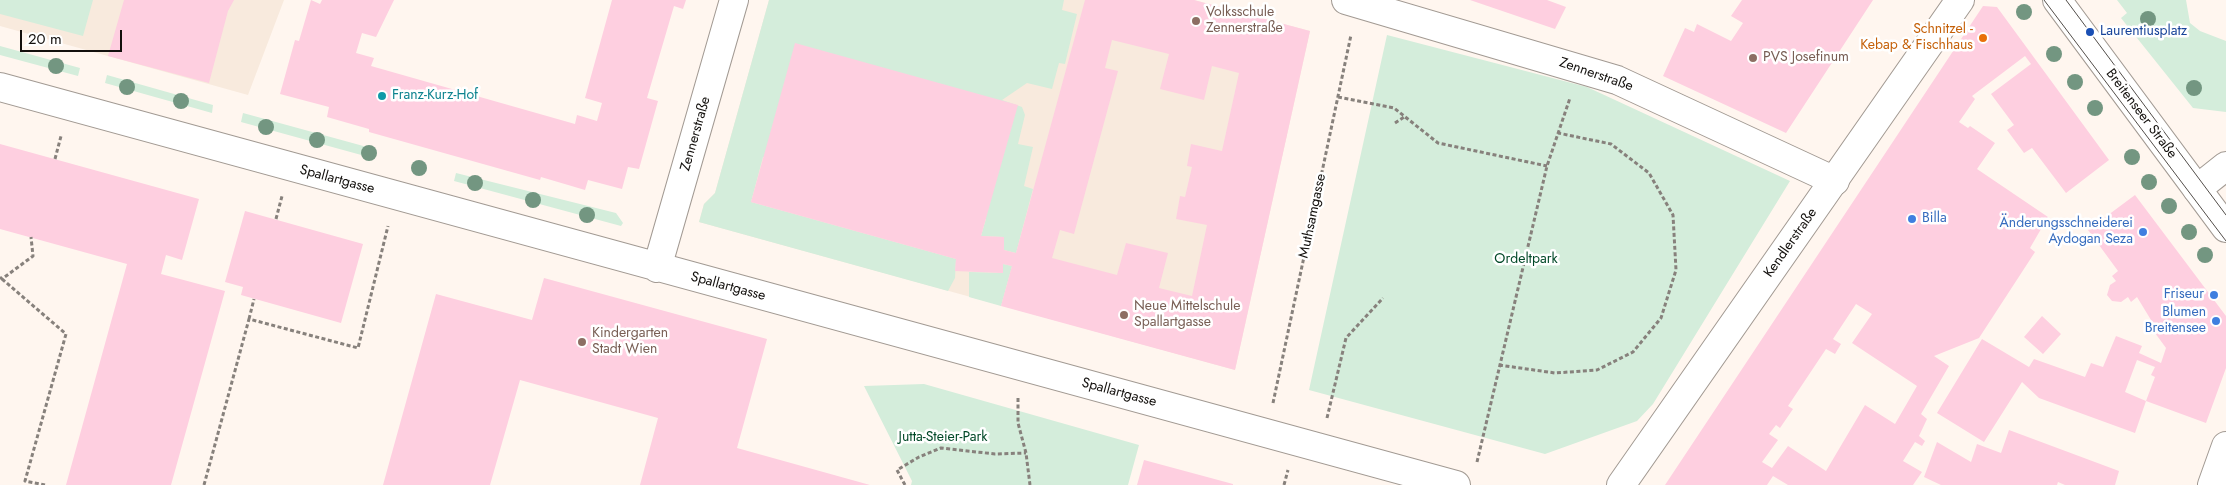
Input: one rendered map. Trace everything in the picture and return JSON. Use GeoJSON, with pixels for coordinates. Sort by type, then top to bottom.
{"type":"FeatureCollection","features":[{"type":"Feature","properties":{"kind":"street","name":"Zennerstraße"},"geometry":{"type":"LineString","coordinates":[[657,268],[734,0]]}},
{"type":"Feature","properties":{"kind":"street","name":"Kendlerstraße"},"geometry":{"type":"LineString","coordinates":[[1621,485],[1960,0]]}},
{"type":"Feature","properties":{"kind":"street","name":"Breitenseer Straße"},"geometry":{"type":"LineString","coordinates":[[2057,0],[2226,228]]}},
{"type":"Feature","properties":{"kind":"street","name":"Zennerstraße"},"geometry":{"type":"LineString","coordinates":[[1355,1],[1617,80],[1835,181]]}},
{"type":"Feature","properties":{"kind":"street","name":"Spallartgasse"},"geometry":{"type":"LineString","coordinates":[[0,88],[1456,485]]}},
{"type":"Feature","properties":{"kind":"street"},"geometry":{"type":"LineString","coordinates":[[2197,189],[2226,166]]}},
{"type":"Feature","properties":{"kind":"street"},"geometry":{"type":"LineString","coordinates":[[2212,485],[2226,446]]}},
{"type":"Feature","properties":{"kind":"path","name":"Muthsamgasse"},"geometry":{"type":"LineString","coordinates":[[1266,433],[1338,97],[1355,1]]}},
{"type":"Feature","properties":{"kind":"path"},"geometry":{"type":"LineString","coordinates":[[1476,466],[1547,166],[1580,69]]}},
{"type":"Feature","properties":{"kind":"path"},"geometry":{"type":"LineString","coordinates":[[1338,97],[1394,108],[1438,143],[1547,166]]}},
{"type":"Feature","properties":{"kind":"path"},"geometry":{"type":"LineString","coordinates":[[1395,124],[1404,116]]}},
{"type":"Feature","properties":{"kind":"path"},"geometry":{"type":"LineString","coordinates":[[1499,365],[1555,373],[1597,370],[1633,352],[1661,318],[1676,270],[1672,215],[1649,173],[1611,144],[1558,133]]}},
{"type":"Feature","properties":{"kind":"path"},"geometry":{"type":"LineString","coordinates":[[249,319],[358,348],[395,196]]}},
{"type":"Feature","properties":{"kind":"path"},"geometry":{"type":"LineString","coordinates":[[31,237],[33,256],[1,278],[66,334],[24,481],[46,485]]}},
{"type":"Feature","properties":{"kind":"path"},"geometry":{"type":"LineString","coordinates":[[1321,448],[1346,338],[1383,298]]}},
{"type":"Feature","properties":{"kind":"path"},"geometry":{"type":"LineString","coordinates":[[204,485],[254,299]]}},
{"type":"Feature","properties":{"kind":"path"},"geometry":{"type":"LineString","coordinates":[[1018,423],[1026,453],[1030,485]]}},
{"type":"Feature","properties":{"kind":"path"},"geometry":{"type":"LineString","coordinates":[[905,485],[897,470],[919,457],[941,448],[995,454],[1026,453]]}},
{"type":"Feature","properties":{"kind":"shaded area"},"geometry":{"type":"Polygon","coordinates":[[[0,0],[284,0],[248,95],[0,26],[0,0]]]}},
{"type":"Feature","properties":{"kind":"shaded area"},"geometry":{"type":"Polygon","coordinates":[[[769,0],[1194,0],[1310,31],[1235,370],[699,222],[704,204],[715,193],[769,0]]]}},
{"type":"Feature","properties":{"kind":"green space"},"geometry":{"type":"Polygon","coordinates":[[[0,0],[93,0],[83,36],[0,14],[0,0]]]}},
{"type":"Feature","properties":{"kind":"green space"},"geometry":{"type":"Polygon","coordinates":[[[769,0],[1064,0],[1062,10],[1077,14],[1065,64],[1059,63],[1052,89],[1027,83],[1002,100],[1022,107],[1025,115],[1018,144],[1033,147],[1024,186],[1033,189],[1016,253],[1004,250],[1004,237],[981,236],[986,219],[763,157],[751,202],[956,259],[955,278],[948,291],[699,222],[704,204],[715,193],[769,0]]]}},
{"type":"Feature","properties":{"kind":"green space"},"geometry":{"type":"Polygon","coordinates":[[[2117,0],[2186,0],[2190,23],[2200,31],[2226,41],[2226,112],[2193,108],[2121,18],[2127,13],[2117,0]]]}},
{"type":"Feature","properties":{"kind":"green space","name":"Ordeltpark"},"geometry":{"type":"Polygon","coordinates":[[[1387,35],[1587,87],[1790,181],[1653,404],[1637,421],[1545,454],[1309,390],[1387,35]]]}},
{"type":"Feature","properties":{"kind":"green space"},"geometry":{"type":"Polygon","coordinates":[[[0,46],[80,68],[78,76],[0,55],[0,46]]]}},
{"type":"Feature","properties":{"kind":"green space"},"geometry":{"type":"Polygon","coordinates":[[[107,75],[213,105],[212,113],[105,83],[107,75]]]}},
{"type":"Feature","properties":{"kind":"green space"},"geometry":{"type":"Polygon","coordinates":[[[243,113],[367,147],[365,156],[241,122],[243,113]]]}},
{"type":"Feature","properties":{"kind":"green space"},"geometry":{"type":"Polygon","coordinates":[[[456,173],[616,213],[623,223],[621,226],[454,181],[456,173]]]}},
{"type":"Feature","properties":{"kind":"green space"},"geometry":{"type":"Polygon","coordinates":[[[1003,264],[1012,266],[1001,306],[969,297],[969,272],[1003,273],[1003,264]]]}},
{"type":"Feature","properties":{"kind":"green space","name":"Jutta-Steier-Park"},"geometry":{"type":"Polygon","coordinates":[[[924,384],[1139,445],[1128,485],[911,485],[912,481],[864,386],[924,384]]]}},
{"type":"Feature","properties":{"kind":"building"},"geometry":{"type":"Polygon","coordinates":[[[124,0],[234,0],[228,11],[209,83],[108,56],[124,0]]]}},
{"type":"Feature","properties":{"kind":"building","name":"Franz-Kurz-Hof"},"geometry":{"type":"Polygon","coordinates":[[[311,0],[320,4],[322,0],[394,0],[376,37],[362,33],[356,53],[374,58],[371,66],[575,124],[577,115],[597,121],[602,103],[585,98],[612,0],[686,0],[683,9],[674,6],[647,98],[658,101],[639,169],[628,167],[622,189],[588,180],[585,190],[541,177],[540,180],[369,132],[369,129],[327,117],[329,107],[280,94],[295,40],[299,41],[311,0]]]}},
{"type":"Feature","properties":{"kind":"building"},"geometry":{"type":"Polygon","coordinates":[[[1085,0],[1194,0],[1310,31],[1235,370],[1001,306],[1012,266],[1003,264],[1003,273],[955,271],[956,259],[751,202],[795,43],[1018,105],[981,236],[1004,237],[1004,250],[1016,253],[1085,0]],[[1112,40],[1105,68],[1118,71],[1074,234],[1060,230],[1052,258],[1117,275],[1126,243],[1168,253],[1159,288],[1192,296],[1207,225],[1176,219],[1180,196],[1185,197],[1192,167],[1187,166],[1191,144],[1222,151],[1239,73],[1212,66],[1204,100],[1160,89],[1169,54],[1112,40]]]}},
{"type":"Feature","properties":{"kind":"building"},"geometry":{"type":"Polygon","coordinates":[[[1470,0],[1547,0],[1566,7],[1555,29],[1470,0]]]}},
{"type":"Feature","properties":{"kind":"building","name":"PVS Josefinum"},"geometry":{"type":"Polygon","coordinates":[[[1742,0],[1873,0],[1786,133],[1663,76],[1685,28],[1694,32],[1697,24],[1731,41],[1743,23],[1731,16],[1742,0]]]}},
{"type":"Feature","properties":{"kind":"building"},"geometry":{"type":"Polygon","coordinates":[[[1983,6],[1997,7],[2109,160],[2066,193],[2032,148],[2024,153],[2007,130],[2014,125],[1991,94],[2031,64],[2025,56],[1972,96],[1975,99],[1959,122],[1968,128],[1970,126],[1995,143],[1977,169],[2048,217],[2030,248],[2035,252],[1979,338],[1934,356],[1949,366],[1921,414],[1927,419],[1919,436],[1925,441],[1922,446],[1915,442],[1903,461],[1922,472],[1913,485],[1788,485],[1773,476],[1767,485],[1665,485],[1983,6]],[[1856,304],[1833,339],[1841,344],[1835,354],[1826,349],[1788,406],[1793,409],[1780,428],[1776,425],[1769,434],[1778,440],[1762,462],[1772,468],[1788,446],[1826,471],[1865,405],[1895,424],[1917,386],[1852,343],[1872,314],[1856,304]]]}},
{"type":"Feature","properties":{"kind":"building"},"geometry":{"type":"Polygon","coordinates":[[[0,144],[199,199],[182,260],[166,255],[161,274],[225,291],[171,485],[66,485],[127,264],[0,229],[0,144]]]}},
{"type":"Feature","properties":{"kind":"building"},"geometry":{"type":"Polygon","coordinates":[[[2135,195],[2226,316],[2226,368],[2206,423],[2146,401],[2135,433],[2039,398],[2022,382],[1984,442],[1937,413],[1982,339],[2029,367],[2034,359],[2085,377],[2091,363],[2103,367],[2116,336],[2142,346],[2139,353],[2161,363],[2166,348],[2147,322],[2151,320],[2137,297],[2131,302],[2128,297],[2121,302],[2112,301],[2107,295],[2110,285],[2116,281],[2112,276],[2118,271],[2088,230],[2135,195]],[[2137,360],[2125,392],[2146,401],[2155,377],[2151,375],[2155,367],[2137,360]]]}},
{"type":"Feature","properties":{"kind":"building"},"geometry":{"type":"Polygon","coordinates":[[[245,211],[363,244],[341,323],[241,295],[243,287],[225,282],[245,211]]]}},
{"type":"Feature","properties":{"kind":"building"},"geometry":{"type":"Polygon","coordinates":[[[544,278],[767,339],[737,448],[870,485],[640,485],[658,418],[520,380],[490,485],[383,485],[436,294],[532,320],[544,278]]]}},
{"type":"Feature","properties":{"kind":"building"},"geometry":{"type":"Polygon","coordinates":[[[2042,316],[2061,334],[2043,354],[2024,337],[2042,316]]]}},
{"type":"Feature","properties":{"kind":"building"},"geometry":{"type":"Polygon","coordinates":[[[2009,430],[2119,471],[2115,485],[2065,485],[2058,482],[2057,485],[1941,485],[1924,477],[1937,442],[1971,462],[1977,444],[2001,453],[2009,430]]]}},
{"type":"Feature","properties":{"kind":"building"},"geometry":{"type":"Polygon","coordinates":[[[1144,460],[1233,484],[1233,485],[1137,485],[1144,460]]]}},
{"type":"Feature","properties":{"kind":"tram line"},"geometry":{"type":"LineString","coordinates":[[2044,0],[2226,241]]}},
{"type":"Feature","properties":{"kind":"tram line"},"geometry":{"type":"LineString","coordinates":[[2066,0],[2226,215]]}},
{"type":"Feature","properties":{"kind":"place","name":"Volksschule Zennerstraße"},"geometry":{"type":"Point","coordinates":[1196,21]}},
{"type":"Feature","properties":{"kind":"place","name":"Laurentiusplatz"},"geometry":{"type":"Point","coordinates":[2090,32]}},
{"type":"Feature","properties":{"kind":"place","name":"Schnitzel - Kebap & Fischhaus"},"geometry":{"type":"Point","coordinates":[1983,38]}},
{"type":"Feature","properties":{"kind":"place","name":"PVS Josefinum"},"geometry":{"type":"Point","coordinates":[1753,58]}},
{"type":"Feature","properties":{"kind":"place","name":"Franz-Kurz-Hof"},"geometry":{"type":"Point","coordinates":[382,96]}},
{"type":"Feature","properties":{"kind":"place","name":"Billa"},"geometry":{"type":"Point","coordinates":[1912,219]}},
{"type":"Feature","properties":{"kind":"place","name":"Änderungsschneiderei Aydogan Seza"},"geometry":{"type":"Point","coordinates":[2143,232]}},
{"type":"Feature","properties":{"kind":"place","name":"Friseur"},"geometry":{"type":"Point","coordinates":[2214,295]}},
{"type":"Feature","properties":{"kind":"place","name":"Neue Mittelschule Spallartgasse"},"geometry":{"type":"Point","coordinates":[1124,315]}},
{"type":"Feature","properties":{"kind":"place","name":"Blumen Breitensee"},"geometry":{"type":"Point","coordinates":[2216,321]}},
{"type":"Feature","properties":{"kind":"place","name":"Kindergarten Stadt Wien"},"geometry":{"type":"Point","coordinates":[582,342]}}]}
